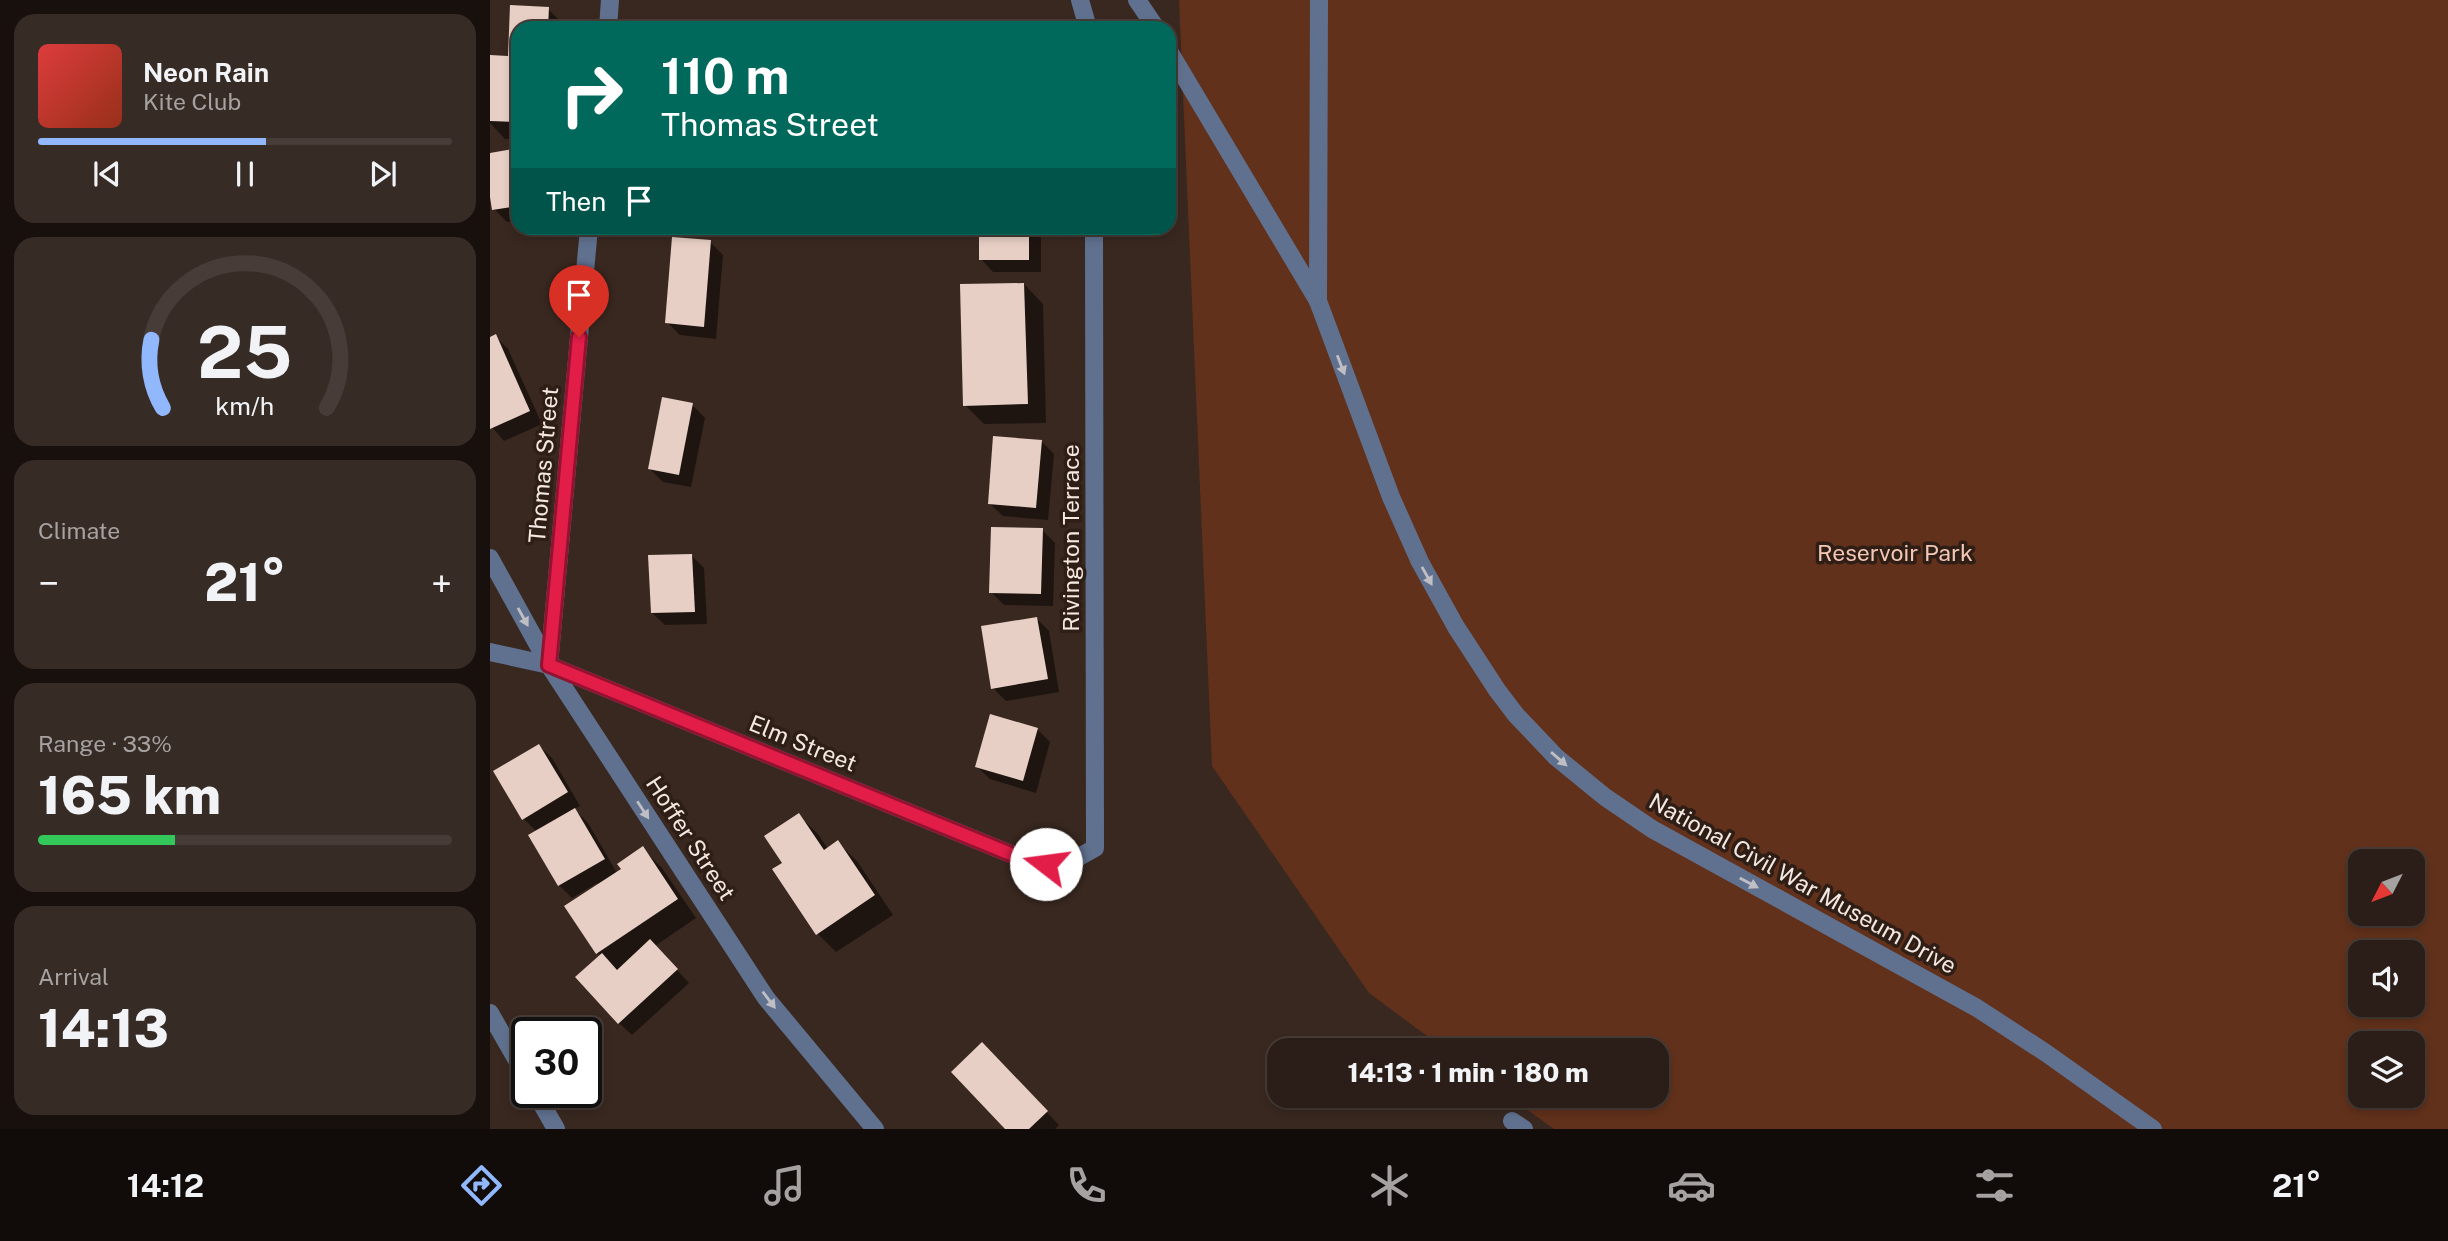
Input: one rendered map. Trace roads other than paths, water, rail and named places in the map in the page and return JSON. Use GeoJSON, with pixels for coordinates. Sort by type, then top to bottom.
{"type":"FeatureCollection","features":[{"type":"Feature","properties":{"kind":"street"},"geometry":{"type":"LineString","coordinates":[[608,21],[610,0]]}},
{"type":"Feature","properties":{"kind":"street"},"geometry":{"type":"LineString","coordinates":[[1080,0],[1086,21]]}},
{"type":"Feature","properties":{"kind":"street"},"geometry":{"type":"LineString","coordinates":[[1138,0],[1152,21]]}},
{"type":"Feature","properties":{"kind":"street","name":"National Civil War Museum Drive"},"geometry":{"type":"LineString","coordinates":[[1319,0],[1318,301],[1391,497],[1420,562],[1456,627],[1497,690],[1534,736],[1597,790],[1652,829],[1977,1008],[2153,1129]]}},
{"type":"Feature","properties":{"kind":"street"},"geometry":{"type":"LineString","coordinates":[[1176,63],[1318,301]]}},
{"type":"Feature","properties":{"kind":"street","name":"Thomas Street"},"geometry":{"type":"LineString","coordinates":[[549,665],[588,235]]}},
{"type":"Feature","properties":{"kind":"street","name":"Rivington Terrace"},"geometry":{"type":"LineString","coordinates":[[1094,235],[1095,848]]}},
{"type":"Feature","properties":{"kind":"street","name":"Hoffer Street"},"geometry":{"type":"LineString","coordinates":[[490,558],[549,665],[766,998],[875,1129]]}},
{"type":"Feature","properties":{"kind":"street","name":"Elm Street"},"geometry":{"type":"LineString","coordinates":[[490,652],[549,665],[1030,862],[1063,866],[1095,848]]}},
{"type":"Feature","properties":{"kind":"street"},"geometry":{"type":"LineString","coordinates":[[490,1013],[511,1049]]}},
{"type":"Feature","properties":{"kind":"street"},"geometry":{"type":"LineString","coordinates":[[544,1108],[556,1129]]}},
{"type":"Feature","properties":{"kind":"park label","name":"Reservoir Park"},"geometry":{"type":"Point","coordinates":[1895,552]}}]}
